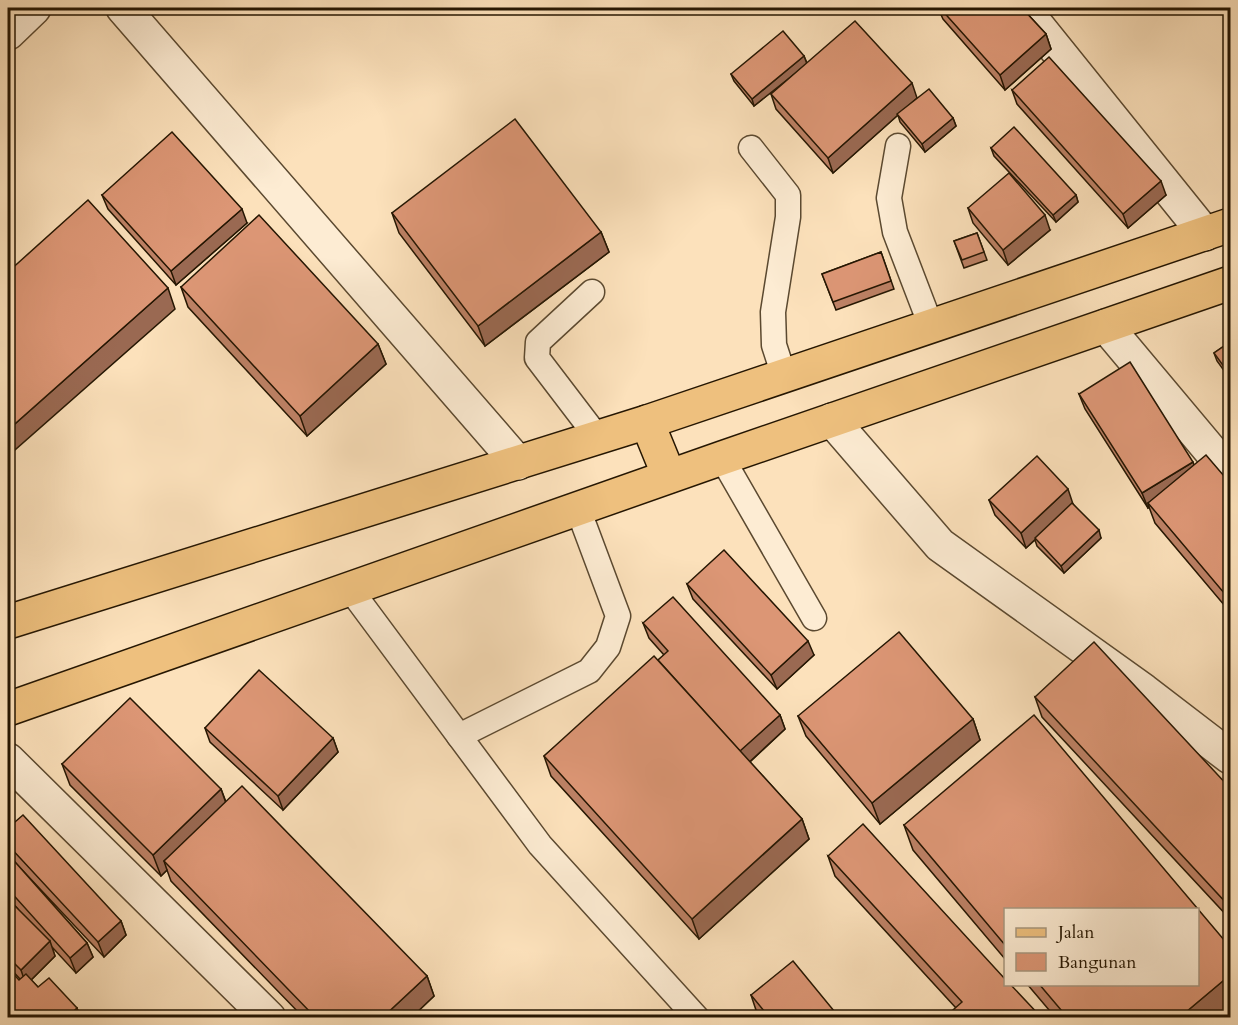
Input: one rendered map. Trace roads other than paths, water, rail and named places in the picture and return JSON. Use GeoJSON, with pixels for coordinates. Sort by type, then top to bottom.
{"type":"FeatureCollection","features":[{"type":"Feature","properties":{"kind":"main road"},"geometry":{"type":"LineString","coordinates":[[8,622],[597,438],[1218,230]]}},
{"type":"Feature","properties":{"kind":"main road"},"geometry":{"type":"LineString","coordinates":[[8,709],[669,476],[1230,283]]}},
{"type":"Feature","properties":{"kind":"main road"},"geometry":{"type":"LineString","coordinates":[[646,422],[669,476]]}},
{"type":"Feature","properties":{"kind":"street"},"geometry":{"type":"LineString","coordinates":[[8,33],[34,8]]}},
{"type":"Feature","properties":{"kind":"street"},"geometry":{"type":"LineString","coordinates":[[123,8],[518,463]]}},
{"type":"Feature","properties":{"kind":"street"},"geometry":{"type":"LineString","coordinates":[[1023,8],[1218,230]]}},
{"type":"Feature","properties":{"kind":"street"},"geometry":{"type":"LineString","coordinates":[[1106,326],[1230,474]]}},
{"type":"Feature","properties":{"kind":"street"},"geometry":{"type":"LineString","coordinates":[[832,420],[940,545],[1144,691],[1230,757]]}},
{"type":"Feature","properties":{"kind":"street"},"geometry":{"type":"LineString","coordinates":[[8,760],[269,1017]]}},
{"type":"Feature","properties":{"kind":"lane"},"geometry":{"type":"LineString","coordinates":[[898,146],[889,198],[895,231],[931,326]]}},
{"type":"Feature","properties":{"kind":"lane"},"geometry":{"type":"LineString","coordinates":[[751,148],[788,195],[788,217],[773,312],[774,345],[784,375]]}},
{"type":"Feature","properties":{"kind":"lane"},"geometry":{"type":"LineString","coordinates":[[592,292],[538,342],[537,358],[597,438]]}},
{"type":"Feature","properties":{"kind":"lane"},"geometry":{"type":"LineString","coordinates":[[722,458],[814,618]]}},
{"type":"Feature","properties":{"kind":"lane"},"geometry":{"type":"LineString","coordinates":[[459,736],[589,671],[608,647],[618,616],[578,509]]}},
{"type":"Feature","properties":{"kind":"lane"},"geometry":{"type":"LineString","coordinates":[[350,589],[540,845],[698,1017]]}}]}
